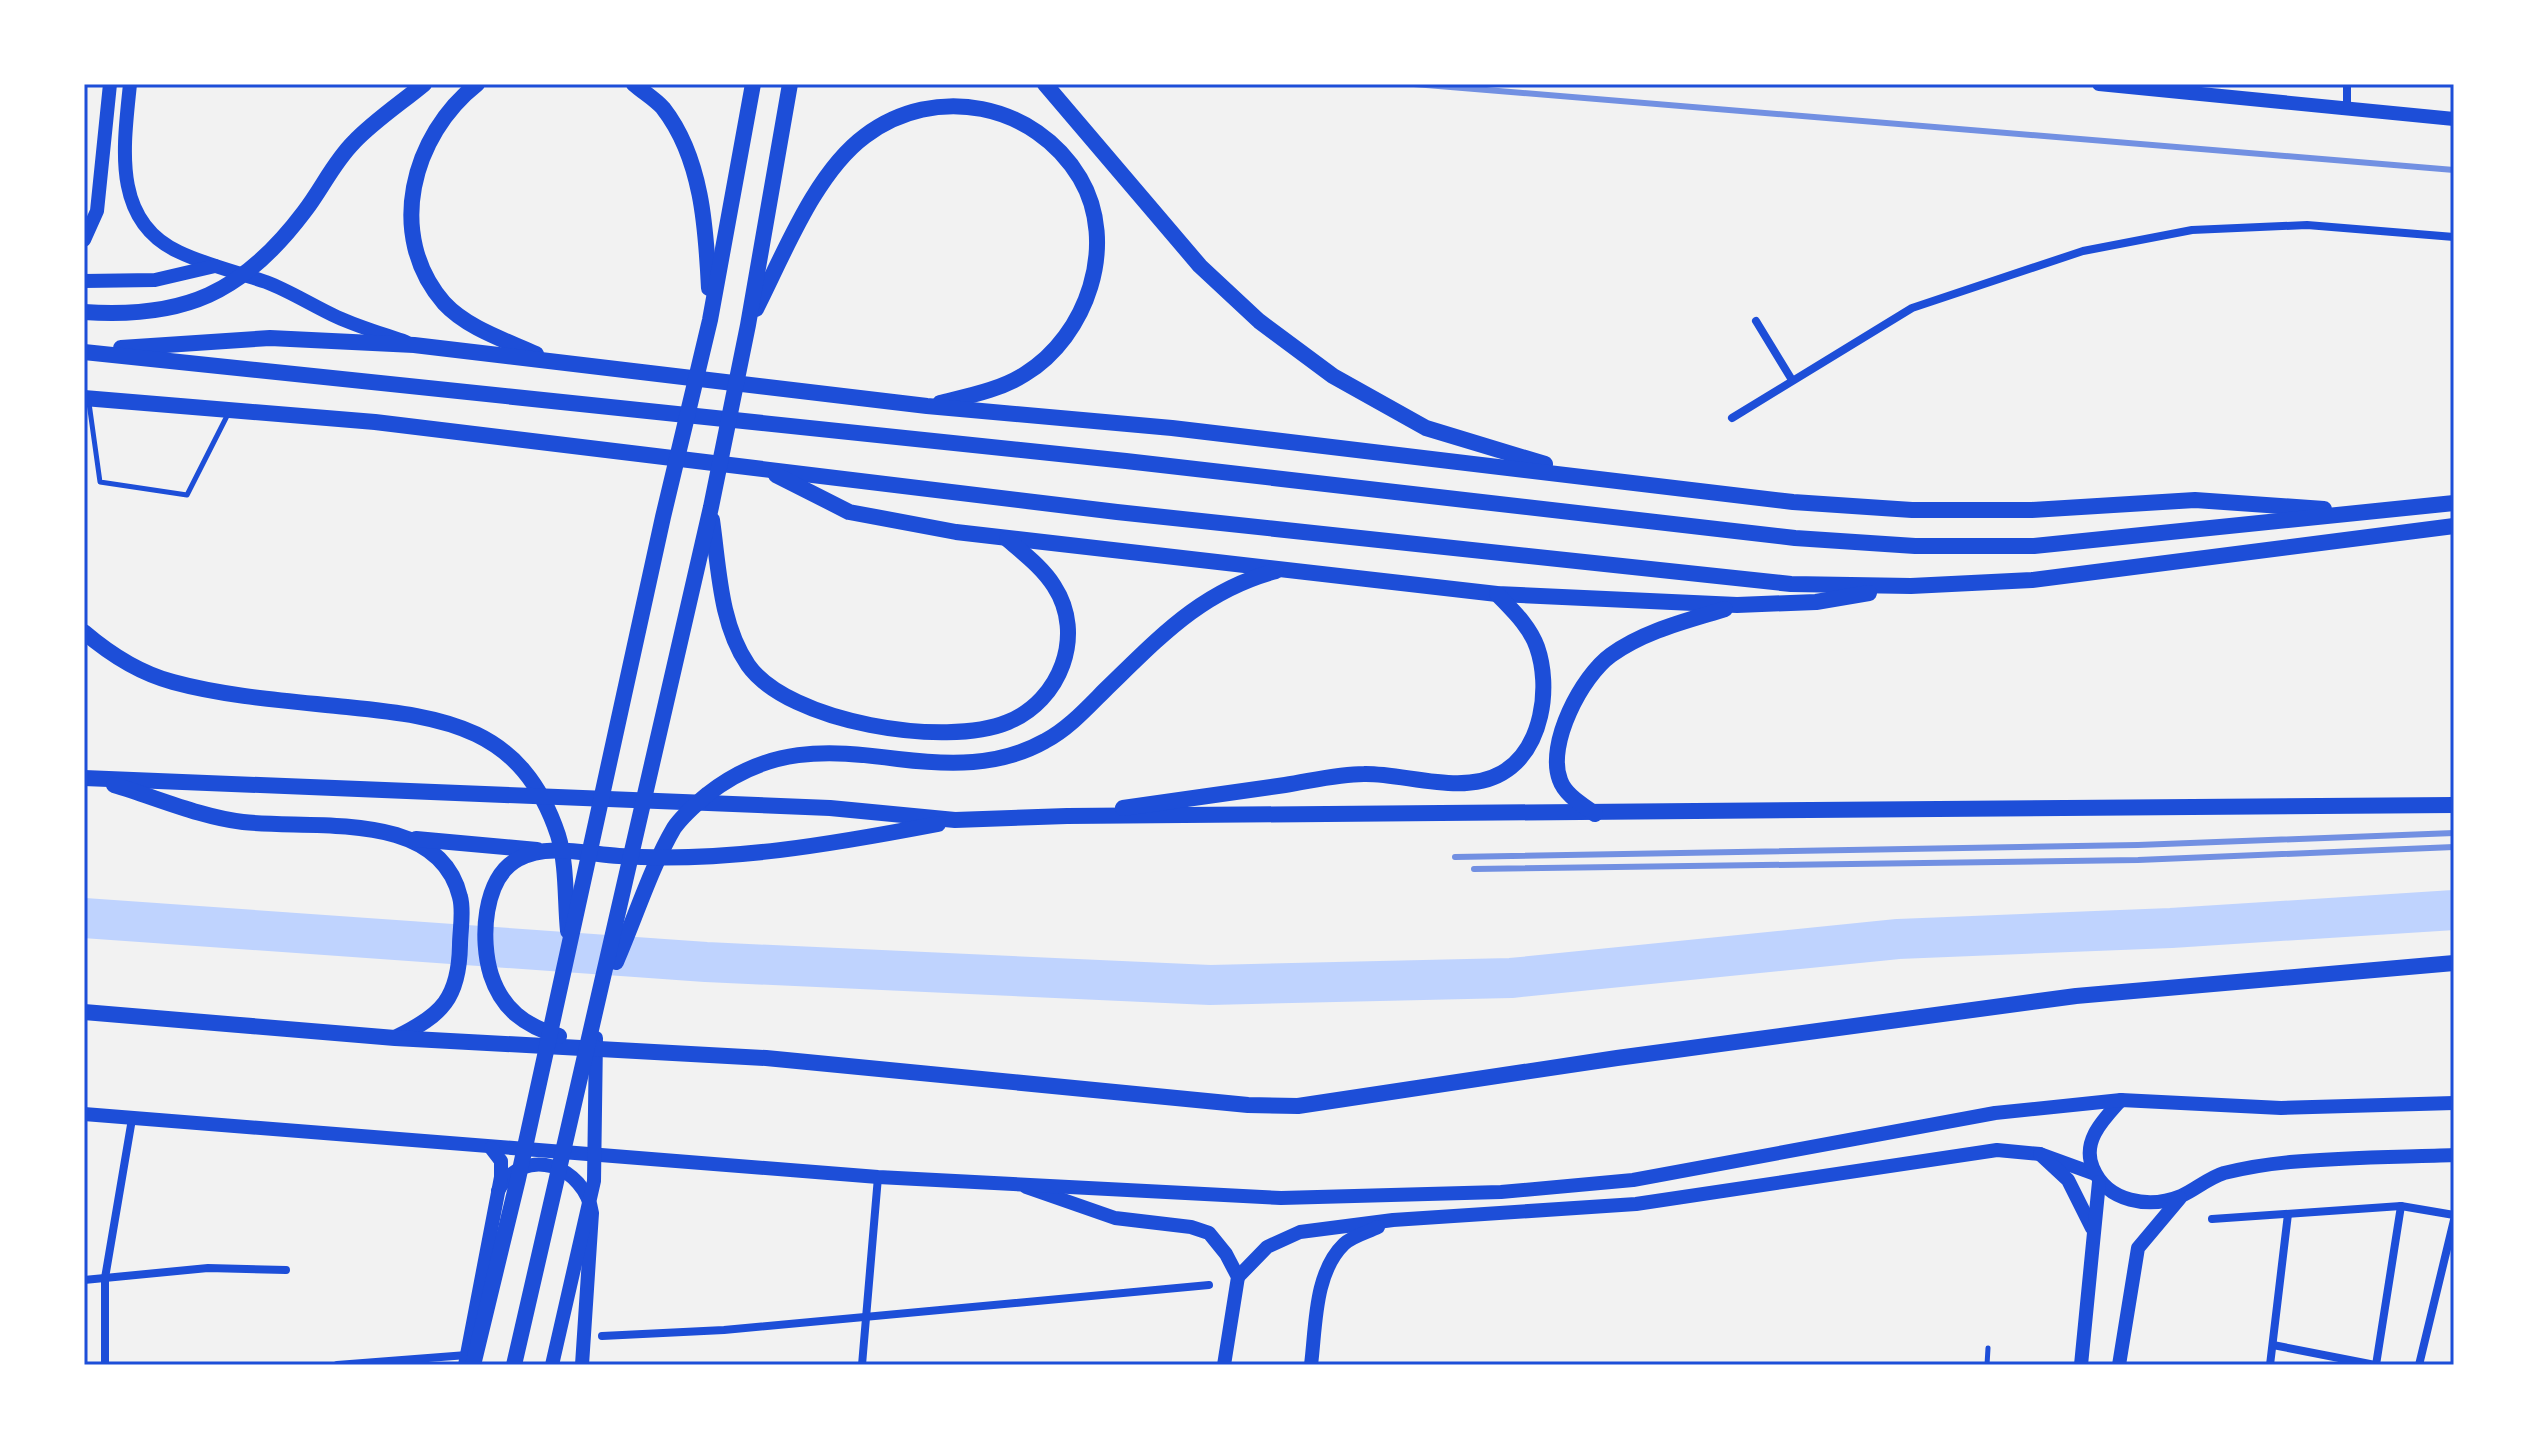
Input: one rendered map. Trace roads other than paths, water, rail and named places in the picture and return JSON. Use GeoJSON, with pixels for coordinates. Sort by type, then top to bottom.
{"type":"FeatureCollection","features":[{"type":"Feature","properties":{"kind":"main road"},"geometry":{"type":"LineString","coordinates":[[84,240],[97,211],[110,84]]}},
{"type":"Feature","properties":{"kind":"main road"},"geometry":{"type":"LineString","coordinates":[[130,84],[123,150],[124,178],[131,203],[141,221],[156,237],[177,252],[269,283],[340,318],[414,345]]}},
{"type":"Feature","properties":{"kind":"main road"},"geometry":{"type":"LineString","coordinates":[[84,312],[123,314],[170,310],[217,294],[275,248],[355,141],[424,84]]}},
{"type":"Feature","properties":{"kind":"main road"},"geometry":{"type":"LineString","coordinates":[[477,84],[448,109],[425,145],[413,177],[412,220],[419,260],[444,303],[473,325],[552,362]]}},
{"type":"Feature","properties":{"kind":"main road"},"geometry":{"type":"LineString","coordinates":[[634,84],[663,108],[686,150],[706,221],[710,320]]}},
{"type":"Feature","properties":{"kind":"main road"},"geometry":{"type":"LineString","coordinates":[[468,1362],[570,946],[663,517],[710,320],[753,84]]}},
{"type":"Feature","properties":{"kind":"main road"},"geometry":{"type":"LineString","coordinates":[[514,1365],[711,507],[748,325],[790,84]]}},
{"type":"Feature","properties":{"kind":"main road"},"geometry":{"type":"LineString","coordinates":[[1045,84],[1200,266],[1259,321],[1333,376],[1426,428],[1589,477]]}},
{"type":"Feature","properties":{"kind":"main road"},"geometry":{"type":"LineString","coordinates":[[2099,84],[2454,119]]}},
{"type":"Feature","properties":{"kind":"main road"},"geometry":{"type":"LineString","coordinates":[[748,325],[805,212],[838,163],[863,137],[889,120],[918,110],[953,104],[983,108],[1014,118],[1041,134],[1063,155],[1081,180],[1094,214],[1094,282],[1074,324],[1041,364],[1023,376],[984,392],[927,406]]}},
{"type":"Feature","properties":{"kind":"main road"},"geometry":{"type":"LineString","coordinates":[[84,281],[155,280],[215,266]]}},
{"type":"Feature","properties":{"kind":"main road"},"geometry":{"type":"LineString","coordinates":[[84,352],[270,338],[414,345],[927,406],[1172,428],[1793,502],[1912,510],[2032,510],[2195,500],[2369,513]]}},
{"type":"Feature","properties":{"kind":"main road"},"geometry":{"type":"LineString","coordinates":[[84,352],[1126,461],[1795,538],[1900,545],[2034,546],[2454,503]]}},
{"type":"Feature","properties":{"kind":"main road"},"geometry":{"type":"LineString","coordinates":[[86,398],[232,408],[551,441],[768,470],[1791,584],[1911,586],[2032,580],[2454,526]]}},
{"type":"Feature","properties":{"kind":"main road"},"geometry":{"type":"LineString","coordinates":[[768,470],[849,512],[1007,539],[1287,568],[1497,594],[1737,605],[1816,602],[1911,586]]}},
{"type":"Feature","properties":{"kind":"main road"},"geometry":{"type":"LineString","coordinates":[[711,507],[732,637],[750,667],[772,689],[805,709],[836,718],[946,732],[976,731],[1009,722],[1040,703],[1056,682],[1066,656],[1068,632],[1055,588],[1007,539]]}},
{"type":"Feature","properties":{"kind":"main road"},"geometry":{"type":"LineString","coordinates":[[601,996],[674,828],[693,806],[727,779],[756,764],[790,755],[856,753],[943,764],[978,763],[1022,751],[1046,741],[1079,716],[1154,643],[1206,599],[1246,579],[1287,568]]}},
{"type":"Feature","properties":{"kind":"main road"},"geometry":{"type":"LineString","coordinates":[[1067,816],[1364,774],[1420,782],[1467,781],[1501,773],[1520,756],[1535,732],[1543,705],[1543,674],[1537,646],[1525,624],[1497,594]]}},
{"type":"Feature","properties":{"kind":"main road"},"geometry":{"type":"LineString","coordinates":[[1595,814],[1570,794],[1561,783],[1557,769],[1567,715],[1583,686],[1609,656],[1647,634],[1737,605]]}},
{"type":"Feature","properties":{"kind":"main road"},"geometry":{"type":"LineString","coordinates":[[84,632],[136,669],[172,682],[342,707],[422,715],[464,727],[499,746],[517,765],[546,808],[559,838],[570,946]]}},
{"type":"Feature","properties":{"kind":"main road"},"geometry":{"type":"LineString","coordinates":[[87,778],[240,822],[365,829],[412,839],[653,858],[809,849],[955,820]]}},
{"type":"Feature","properties":{"kind":"main road"},"geometry":{"type":"LineString","coordinates":[[87,778],[815,807],[955,820],[1067,816],[2454,805]]}},
{"type":"Feature","properties":{"kind":"main road"},"geometry":{"type":"LineString","coordinates":[[395,1038],[428,1022],[445,1005],[456,983],[460,962],[461,898],[447,866],[412,839]]}},
{"type":"Feature","properties":{"kind":"main road"},"geometry":{"type":"LineString","coordinates":[[538,850],[515,860],[501,873],[488,900],[488,965],[496,991],[525,1023],[606,1051]]}},
{"type":"Feature","properties":{"kind":"main road"},"geometry":{"type":"LineString","coordinates":[[84,1012],[395,1038],[766,1058],[1248,1105],[1298,1106],[1467,1079],[2076,996],[2454,963]]}},
{"type":"Feature","properties":{"kind":"main road"},"geometry":{"type":"LineString","coordinates":[[552,1365],[594,1181],[596,1017]]}},
{"type":"Feature","properties":{"kind":"main road"},"geometry":{"type":"LineString","coordinates":[[84,1114],[878,1177],[1281,1198],[1501,1192],[1633,1180],[1995,1113],[2121,1100],[2281,1108],[2454,1103]]}},
{"type":"Feature","properties":{"kind":"main road"},"geometry":{"type":"LineString","coordinates":[[2081,1365],[2095,1234],[2097,1178],[2090,1161],[2090,1144],[2098,1125],[2121,1100]]}},
{"type":"Feature","properties":{"kind":"main road"},"geometry":{"type":"LineString","coordinates":[[468,1362],[501,1177],[501,1161],[491,1148]]}},
{"type":"Feature","properties":{"kind":"main road"},"geometry":{"type":"LineString","coordinates":[[1224,1365],[1238,1281],[1267,1247],[1300,1232],[1393,1220],[1636,1204],[1997,1150],[2040,1154],[2097,1178],[2126,1199],[2161,1203],[2221,1174],[2288,1162],[2454,1155]]}},
{"type":"Feature","properties":{"kind":"main road"},"geometry":{"type":"LineString","coordinates":[[501,1177],[522,1151]]}},
{"type":"Feature","properties":{"kind":"main road"},"geometry":{"type":"LineString","coordinates":[[2040,1154],[2068,1180],[2095,1234]]}},
{"type":"Feature","properties":{"kind":"main road"},"geometry":{"type":"LineString","coordinates":[[496,1196],[510,1176],[532,1165],[544,1164],[568,1171],[585,1189],[592,1213],[582,1365]]}},
{"type":"Feature","properties":{"kind":"main road"},"geometry":{"type":"LineString","coordinates":[[1023,1186],[1115,1218],[1191,1227],[1209,1233],[1226,1254],[1238,1281]]}},
{"type":"Feature","properties":{"kind":"main road"},"geometry":{"type":"LineString","coordinates":[[2119,1365],[2138,1248],[2183,1195]]}},
{"type":"Feature","properties":{"kind":"main road"},"geometry":{"type":"LineString","coordinates":[[1311,1365],[1320,1291],[1329,1263],[1346,1241],[1393,1220]]}},
{"type":"Feature","properties":{"kind":"street"},"geometry":{"type":"LineString","coordinates":[[2347,84],[2347,107]]}},
{"type":"Feature","properties":{"kind":"street"},"geometry":{"type":"LineString","coordinates":[[1732,418],[1912,308],[2083,251],[2192,230],[2307,225],[2454,237]]}},
{"type":"Feature","properties":{"kind":"street"},"geometry":{"type":"LineString","coordinates":[[1756,321],[1792,380]]}},
{"type":"Feature","properties":{"kind":"street"},"geometry":{"type":"LineString","coordinates":[[105,1365],[105,1278],[132,1119]]}},
{"type":"Feature","properties":{"kind":"street"},"geometry":{"type":"LineString","coordinates":[[862,1365],[878,1177]]}},
{"type":"Feature","properties":{"kind":"street"},"geometry":{"type":"LineString","coordinates":[[2273,1345],[2376,1365],[2401,1206]]}},
{"type":"Feature","properties":{"kind":"street"},"geometry":{"type":"LineString","coordinates":[[2212,1219],[2401,1206],[2454,1218],[2419,1365]]}},
{"type":"Feature","properties":{"kind":"street"},"geometry":{"type":"LineString","coordinates":[[2270,1365],[2288,1214]]}},
{"type":"Feature","properties":{"kind":"street"},"geometry":{"type":"LineString","coordinates":[[84,1280],[208,1268],[286,1270]]}},
{"type":"Feature","properties":{"kind":"street"},"geometry":{"type":"LineString","coordinates":[[602,1336],[866,1317],[1209,1285]]}},
{"type":"Feature","properties":{"kind":"street"},"geometry":{"type":"LineString","coordinates":[[337,1365],[468,1362]]}},
{"type":"Feature","properties":{"kind":"lane"},"geometry":{"type":"LineString","coordinates":[[86,398],[100,482],[187,495],[232,408]]}},
{"type":"Feature","properties":{"kind":"lane"},"geometry":{"type":"LineString","coordinates":[[1987,1365],[1988,1348]]}},
{"type":"Feature","properties":{"kind":"waterway"},"geometry":{"type":"LineString","coordinates":[[84,918],[706,962],[1210,985],[1511,978],[1898,939],[2171,928],[2454,910]]}},
{"type":"Feature","properties":{"kind":"railway"},"geometry":{"type":"LineString","coordinates":[[1414,84],[2454,170]]}},
{"type":"Feature","properties":{"kind":"railway"},"geometry":{"type":"LineString","coordinates":[[1455,857],[2138,845],[2454,833]]}},
{"type":"Feature","properties":{"kind":"railway"},"geometry":{"type":"LineString","coordinates":[[1474,869],[2138,860],[2454,847]]}}]}
